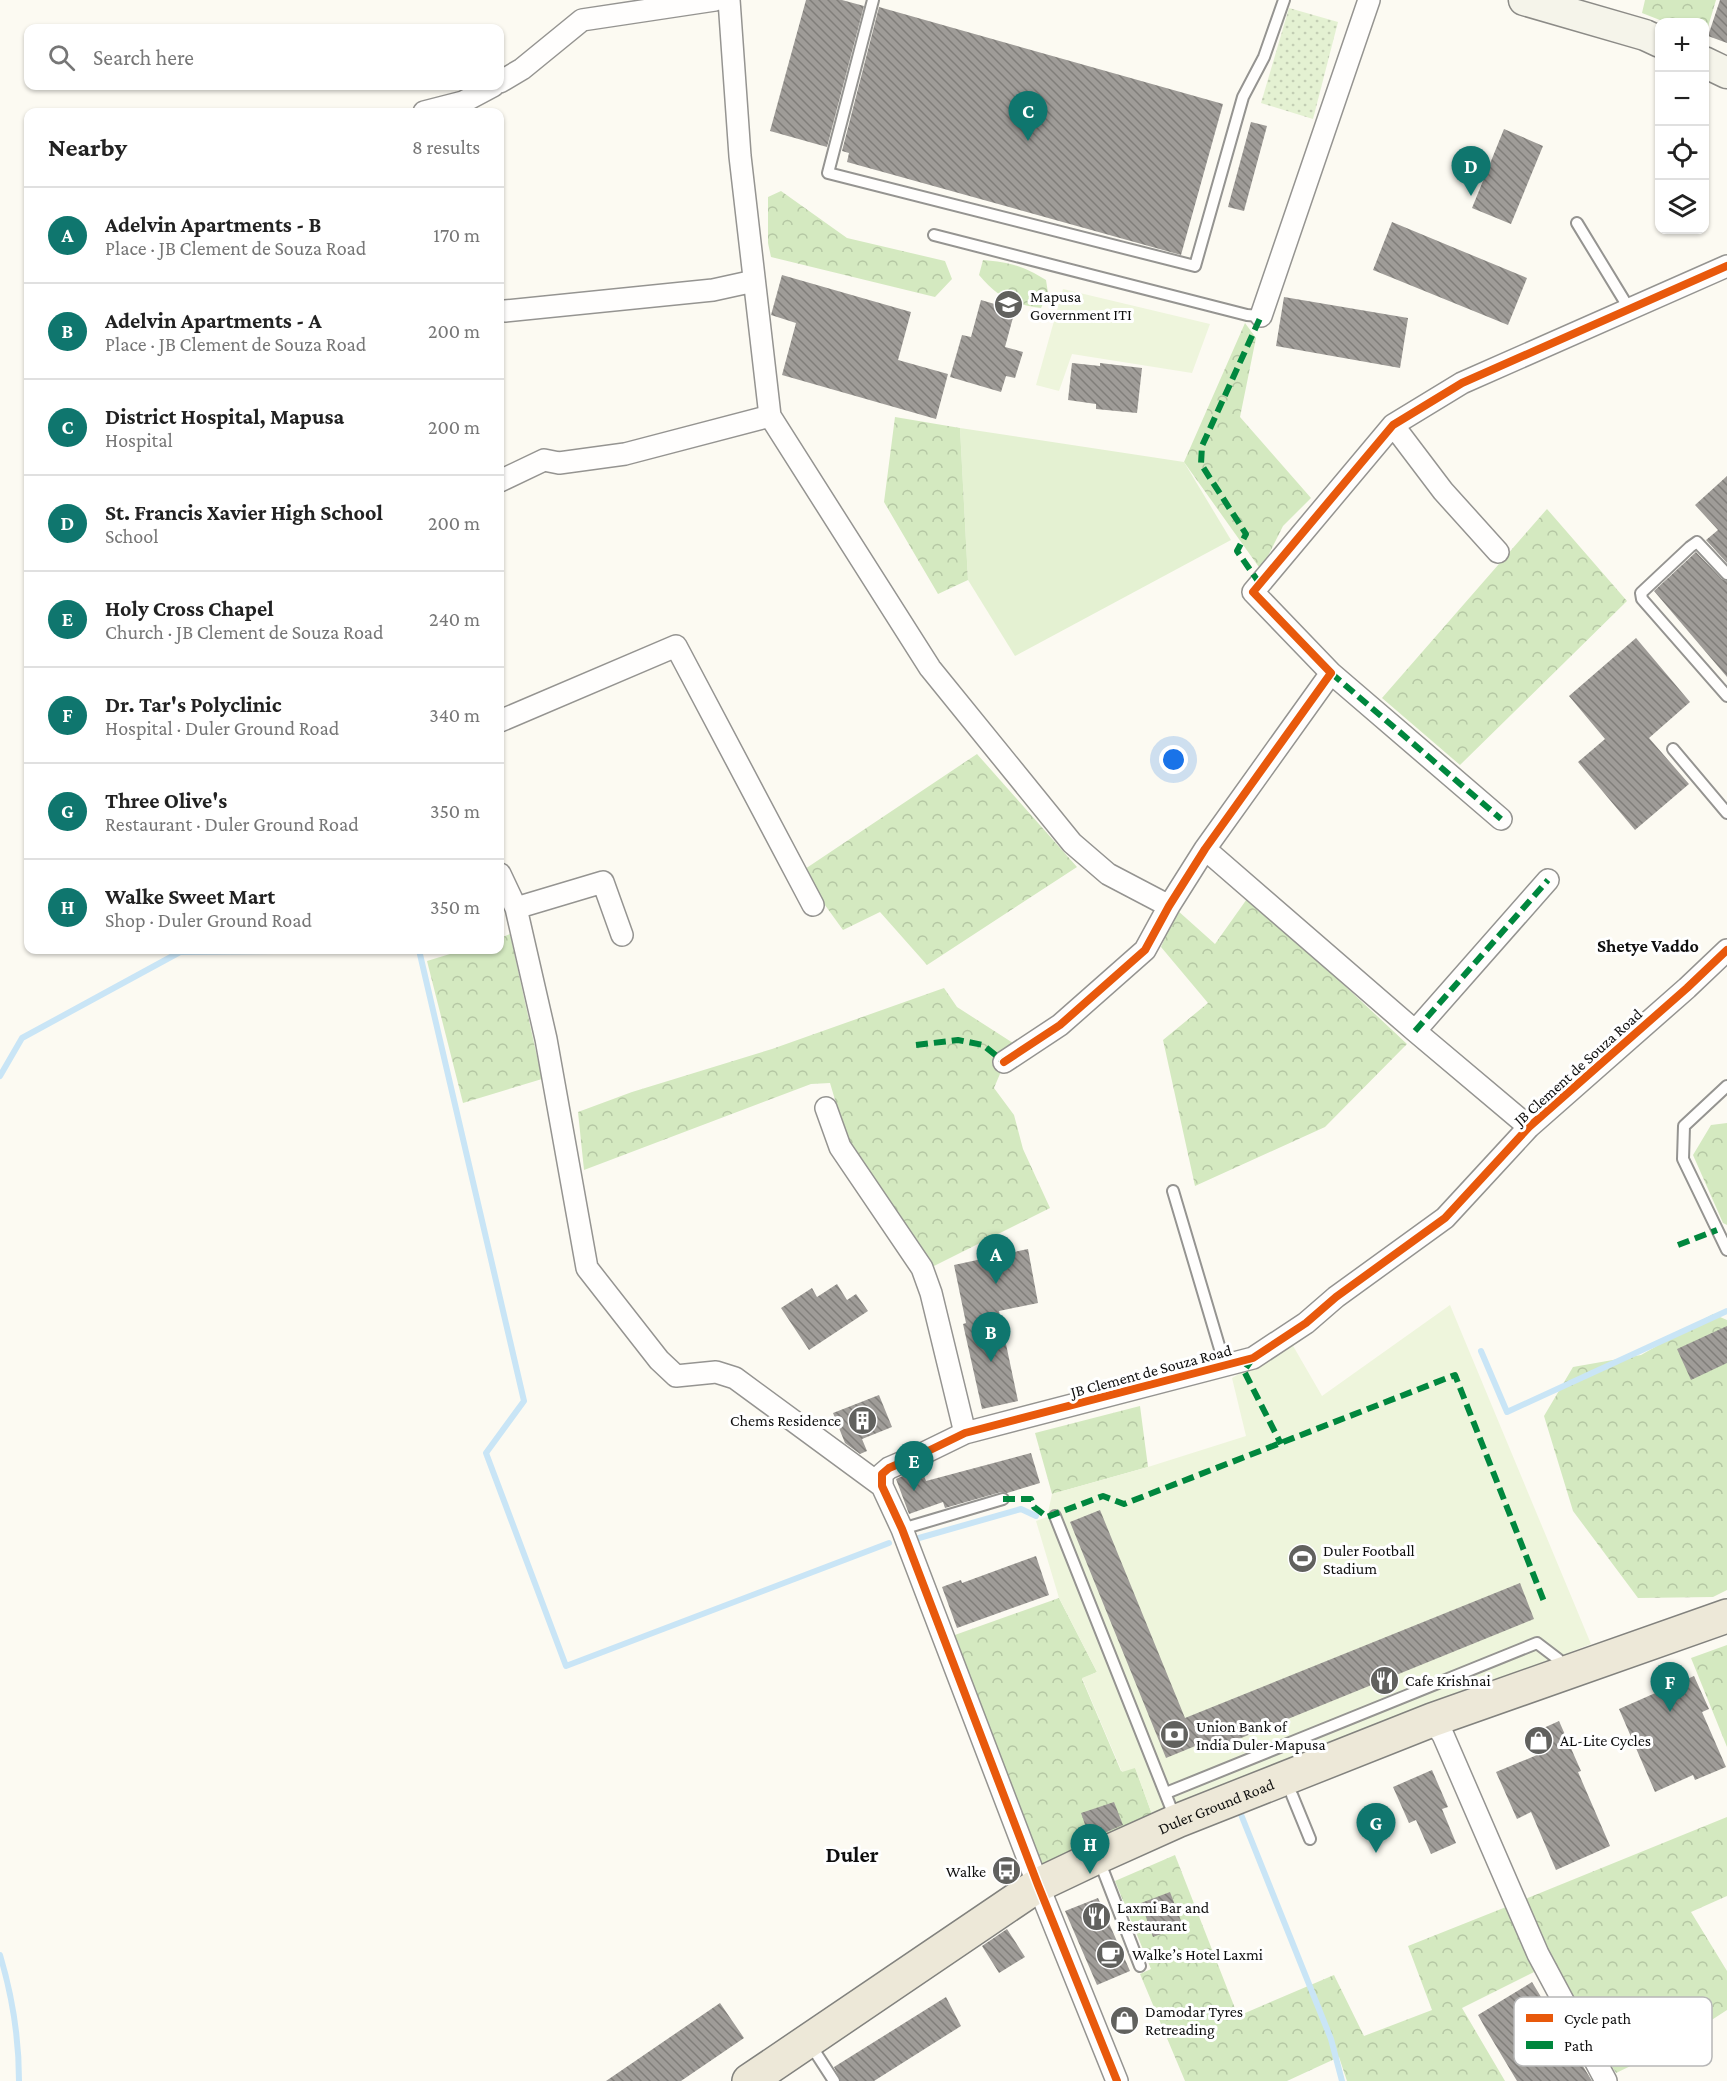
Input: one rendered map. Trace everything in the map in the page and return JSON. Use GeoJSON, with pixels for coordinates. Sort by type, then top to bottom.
{"type":"FeatureCollection","features":[{"type":"Feature","properties":{"kind":"main road"},"geometry":{"type":"LineString","coordinates":[[1524,0],[1645,35],[1655,40]]}},
{"type":"Feature","properties":{"kind":"main road"},"geometry":{"type":"LineString","coordinates":[[1709,64],[1727,72]]}},
{"type":"Feature","properties":{"kind":"main road","name":"Duler Ground Road"},"geometry":{"type":"LineString","coordinates":[[748,2081],[1038,1886],[1097,1857],[1171,1807],[1432,1720],[1727,1616]]}},
{"type":"Feature","properties":{"kind":"street"},"geometry":{"type":"LineString","coordinates":[[504,80],[522,69],[582,20],[715,0]]}},
{"type":"Feature","properties":{"kind":"street"},"geometry":{"type":"LineString","coordinates":[[729,0],[740,156],[770,416],[930,668],[1072,843],[1108,874],[1169,906]]}},
{"type":"Feature","properties":{"kind":"street"},"geometry":{"type":"LineString","coordinates":[[1261,316],[1369,0]]}},
{"type":"Feature","properties":{"kind":"street"},"geometry":{"type":"LineString","coordinates":[[440,108],[463,102],[486,90]]}},
{"type":"Feature","properties":{"kind":"street"},"geometry":{"type":"LineString","coordinates":[[1502,819],[1331,673],[1253,592],[1393,425],[1462,383],[1727,266]]}},
{"type":"Feature","properties":{"kind":"street"},"geometry":{"type":"LineString","coordinates":[[505,311],[713,290],[754,281]]}},
{"type":"Feature","properties":{"kind":"street"},"geometry":{"type":"LineString","coordinates":[[504,479],[544,460],[559,464],[626,454],[770,416]]}},
{"type":"Feature","properties":{"kind":"street"},"geometry":{"type":"LineString","coordinates":[[1393,425],[1443,491],[1498,552]]}},
{"type":"Feature","properties":{"kind":"street"},"geometry":{"type":"LineString","coordinates":[[504,719],[676,646],[813,905]]}},
{"type":"Feature","properties":{"kind":"street"},"geometry":{"type":"LineString","coordinates":[[1004,1062],[1060,1025],[1145,950],[1169,906],[1205,849],[1331,673]]}},
{"type":"Feature","properties":{"kind":"street"},"geometry":{"type":"LineString","coordinates":[[1205,849],[1529,1127]]}},
{"type":"Feature","properties":{"kind":"street"},"geometry":{"type":"LineString","coordinates":[[1415,1031],[1548,880]]}},
{"type":"Feature","properties":{"kind":"street"},"geometry":{"type":"LineString","coordinates":[[504,882],[516,908],[546,1039],[587,1268],[658,1360],[676,1376],[716,1372],[735,1378],[882,1485],[902,1528],[1038,1886],[1117,2081]]}},
{"type":"Feature","properties":{"kind":"street"},"geometry":{"type":"LineString","coordinates":[[516,908],[603,882],[622,935]]}},
{"type":"Feature","properties":{"kind":"street","name":"JB Clement de Souza Road"},"geometry":{"type":"LineString","coordinates":[[882,1485],[882,1474],[889,1468],[965,1433],[1253,1358],[1306,1323],[1336,1297],[1445,1218],[1529,1127],[1727,950]]}},
{"type":"Feature","properties":{"kind":"street"},"geometry":{"type":"LineString","coordinates":[[826,1108],[840,1148],[922,1268],[931,1293],[965,1433]]}},
{"type":"Feature","properties":{"kind":"street"},"geometry":{"type":"LineString","coordinates":[[1432,1720],[1443,1736],[1538,1954],[1561,1997]]}},
{"type":"Feature","properties":{"kind":"street"},"geometry":{"type":"LineString","coordinates":[[1598,2066],[1606,2081]]}},
{"type":"Feature","properties":{"kind":"lane"},"geometry":{"type":"LineString","coordinates":[[873,0],[828,173],[1195,266],[1243,98],[1264,57],[1284,0]]}},
{"type":"Feature","properties":{"kind":"lane"},"geometry":{"type":"LineString","coordinates":[[1577,223],[1630,309]]}},
{"type":"Feature","properties":{"kind":"lane"},"geometry":{"type":"LineString","coordinates":[[934,235],[1247,315],[1261,316]]}},
{"type":"Feature","properties":{"kind":"lane"},"geometry":{"type":"LineString","coordinates":[[1727,574],[1697,542],[1641,593],[1642,599],[1727,696]]}},
{"type":"Feature","properties":{"kind":"lane"},"geometry":{"type":"LineString","coordinates":[[1673,749],[1727,813]]}},
{"type":"Feature","properties":{"kind":"lane"},"geometry":{"type":"LineString","coordinates":[[1727,1086],[1684,1126],[1683,1159],[1727,1250]]}},
{"type":"Feature","properties":{"kind":"lane"},"geometry":{"type":"LineString","coordinates":[[1173,1191],[1220,1348],[1223,1366]]}},
{"type":"Feature","properties":{"kind":"lane"},"geometry":{"type":"LineString","coordinates":[[902,1528],[1003,1499]]}},
{"type":"Feature","properties":{"kind":"lane"},"geometry":{"type":"LineString","coordinates":[[1055,1516],[1171,1807],[1537,1643],[1558,1659],[1567,1673]]}},
{"type":"Feature","properties":{"kind":"lane"},"geometry":{"type":"LineString","coordinates":[[1292,1795],[1310,1839]]}},
{"type":"Feature","properties":{"kind":"lane"},"geometry":{"type":"LineString","coordinates":[[1097,1857],[1140,1966]]}},
{"type":"Feature","properties":{"kind":"lane"},"geometry":{"type":"LineString","coordinates":[[808,2041],[834,2081]]}},
{"type":"Feature","properties":{"kind":"green space"},"geometry":{"type":"Polygon","coordinates":[[[1645,0],[1716,0],[1709,24],[1709,18],[1655,18],[1642,13],[1645,0]]]}},
{"type":"Feature","properties":{"kind":"green space"},"geometry":{"type":"Polygon","coordinates":[[[1289,8],[1338,22],[1313,119],[1261,103],[1289,8]]]}},
{"type":"Feature","properties":{"kind":"green space"},"geometry":{"type":"Polygon","coordinates":[[[781,191],[847,238],[945,261],[952,279],[935,297],[771,257],[768,243],[768,197],[781,191]]]}},
{"type":"Feature","properties":{"kind":"green space"},"geometry":{"type":"Polygon","coordinates":[[[983,260],[1016,266],[1046,280],[1048,293],[1041,308],[1014,302],[992,289],[979,275],[983,260]]]}},
{"type":"Feature","properties":{"kind":"green space"},"geometry":{"type":"Polygon","coordinates":[[[1063,289],[1210,324],[1192,373],[1072,354],[1059,391],[1036,385],[1063,289]]]}},
{"type":"Feature","properties":{"kind":"green space"},"geometry":{"type":"Polygon","coordinates":[[[1245,323],[1256,338],[1240,417],[1311,498],[1283,526],[1261,570],[1184,462],[1245,323]]]}},
{"type":"Feature","properties":{"kind":"green space"},"geometry":{"type":"Polygon","coordinates":[[[895,417],[960,428],[968,580],[938,594],[884,502],[895,417]]]}},
{"type":"Feature","properties":{"kind":"green space"},"geometry":{"type":"Polygon","coordinates":[[[960,428],[1184,462],[1231,540],[1015,656],[968,580],[960,428]]]}},
{"type":"Feature","properties":{"kind":"green space"},"geometry":{"type":"Polygon","coordinates":[[[1547,509],[1627,601],[1460,765],[1382,698],[1547,509]]]}},
{"type":"Feature","properties":{"kind":"green space"},"geometry":{"type":"Polygon","coordinates":[[[977,754],[1077,867],[927,965],[880,912],[843,930],[822,901],[805,869],[977,754]]]}},
{"type":"Feature","properties":{"kind":"green space"},"geometry":{"type":"Polygon","coordinates":[[[1249,896],[1407,1044],[1325,1127],[1195,1186],[1163,1040],[1208,1003],[1161,947],[1177,910],[1215,944],[1249,896]]]}},
{"type":"Feature","properties":{"kind":"green space"},"geometry":{"type":"Polygon","coordinates":[[[510,934],[542,1079],[463,1103],[427,961],[450,954],[504,954],[504,936],[510,934]]]}},
{"type":"Feature","properties":{"kind":"green space"},"geometry":{"type":"Polygon","coordinates":[[[944,988],[957,1007],[1013,1043],[994,1088],[1014,1115],[1023,1149],[1050,1208],[930,1268],[847,1140],[830,1083],[811,1084],[584,1170],[578,1112],[632,1092],[772,1049],[944,988]]]}},
{"type":"Feature","properties":{"kind":"green space"},"geometry":{"type":"Polygon","coordinates":[[[1727,1123],[1727,1225],[1723,1223],[1693,1155],[1711,1125],[1727,1123]]]}},
{"type":"Feature","properties":{"kind":"green space","name":"Duler Football Stadium"},"geometry":{"type":"Polygon","coordinates":[[[1450,1305],[1591,1644],[1153,1817],[1135,1768],[1122,1772],[1082,1678],[1097,1672],[1059,1598],[1036,1521],[1047,1517],[1052,1494],[1246,1436],[1232,1378],[1292,1344],[1322,1396],[1450,1305]]]}},
{"type":"Feature","properties":{"kind":"green space"},"geometry":{"type":"Polygon","coordinates":[[[1713,1314],[1727,1320],[1727,1590],[1713,1597],[1638,1598],[1573,1511],[1544,1416],[1573,1367],[1641,1355],[1713,1314]]]}},
{"type":"Feature","properties":{"kind":"green space"},"geometry":{"type":"Polygon","coordinates":[[[1140,1406],[1148,1467],[1052,1494],[1035,1433],[1140,1406]]]}},
{"type":"Feature","properties":{"kind":"green space"},"geometry":{"type":"Polygon","coordinates":[[[1059,1598],[1097,1672],[1082,1679],[1121,1771],[1135,1767],[1153,1817],[1040,1870],[952,1636],[1059,1598]]]}},
{"type":"Feature","properties":{"kind":"green space"},"geometry":{"type":"Polygon","coordinates":[[[1727,1645],[1727,1747],[1691,1658],[1727,1645]]]}},
{"type":"Feature","properties":{"kind":"green space"},"geometry":{"type":"Polygon","coordinates":[[[1727,1817],[1727,1896],[1691,1912],[1727,1971],[1727,2010],[1712,2020],[1712,1997],[1570,1997],[1546,1958],[1523,1900],[1727,1817]]]}},
{"type":"Feature","properties":{"kind":"green space"},"geometry":{"type":"Polygon","coordinates":[[[1175,1855],[1238,2016],[1334,1975],[1364,2036],[1432,2010],[1408,1946],[1506,1907],[1534,1972],[1462,2008],[1505,2081],[1347,2081],[1339,2057],[1287,2081],[1185,2081],[1140,1974],[1151,1969],[1115,1881],[1175,1855]]]}},
{"type":"Feature","properties":{"kind":"green space"},"geometry":{"type":"Polygon","coordinates":[[[1612,2066],[1631,2066],[1616,2073],[1612,2066]]]}},
{"type":"Feature","properties":{"kind":"building"},"geometry":{"type":"Polygon","coordinates":[[[806,0],[842,0],[864,6],[827,147],[770,131],[806,0]]]}},
{"type":"Feature","properties":{"kind":"building"},"geometry":{"type":"Polygon","coordinates":[[[1720,0],[1727,0],[1727,43],[1709,36],[1720,0]]]}},
{"type":"Feature","properties":{"kind":"building"},"geometry":{"type":"Polygon","coordinates":[[[879,7],[1223,104],[1181,255],[847,162],[849,153],[842,151],[879,7]]]}},
{"type":"Feature","properties":{"kind":"building"},"geometry":{"type":"Polygon","coordinates":[[[1251,122],[1267,126],[1244,211],[1228,207],[1251,122]]]}},
{"type":"Feature","properties":{"kind":"building"},"geometry":{"type":"Polygon","coordinates":[[[1504,129],[1543,146],[1511,224],[1472,208],[1504,129]]]}},
{"type":"Feature","properties":{"kind":"building"},"geometry":{"type":"Polygon","coordinates":[[[1392,222],[1527,278],[1508,325],[1373,270],[1392,222]]]}},
{"type":"Feature","properties":{"kind":"building"},"geometry":{"type":"Polygon","coordinates":[[[782,275],[911,312],[898,360],[948,374],[936,419],[782,375],[796,323],[771,315],[782,275]]]}},
{"type":"Feature","properties":{"kind":"building"},"geometry":{"type":"Polygon","coordinates":[[[1284,297],[1408,318],[1400,368],[1276,346],[1284,297]]]}},
{"type":"Feature","properties":{"kind":"building"},"geometry":{"type":"Polygon","coordinates":[[[981,300],[1015,310],[1005,347],[1023,352],[1015,378],[1006,376],[1001,392],[950,377],[962,335],[971,337],[981,300]]]}},
{"type":"Feature","properties":{"kind":"building"},"geometry":{"type":"Polygon","coordinates":[[[1072,363],[1100,366],[1100,363],[1142,368],[1137,413],[1096,409],[1096,404],[1068,400],[1072,363]]]}},
{"type":"Feature","properties":{"kind":"building"},"geometry":{"type":"Polygon","coordinates":[[[1727,476],[1727,563],[1706,540],[1718,530],[1695,505],[1727,476]]]}},
{"type":"Feature","properties":{"kind":"building"},"geometry":{"type":"Polygon","coordinates":[[[1696,552],[1722,579],[1727,581],[1727,677],[1654,591],[1696,552]]]}},
{"type":"Feature","properties":{"kind":"building"},"geometry":{"type":"Polygon","coordinates":[[[1636,638],[1690,702],[1649,738],[1689,784],[1635,830],[1578,762],[1605,739],[1569,696],[1636,638]]]}},
{"type":"Feature","properties":{"kind":"building"},"geometry":{"type":"Polygon","coordinates":[[[1028,1249],[1038,1303],[999,1311],[1018,1401],[982,1409],[963,1324],[966,1323],[954,1265],[1028,1249]]]}},
{"type":"Feature","properties":{"kind":"building"},"geometry":{"type":"Polygon","coordinates":[[[837,1284],[847,1300],[856,1294],[868,1311],[809,1350],[781,1308],[812,1288],[817,1297],[837,1284]]]}},
{"type":"Feature","properties":{"kind":"building"},"geometry":{"type":"Polygon","coordinates":[[[1727,1326],[1727,1363],[1691,1380],[1677,1349],[1727,1326]]]}},
{"type":"Feature","properties":{"kind":"building","name":"Chems Residence"},"geometry":{"type":"Polygon","coordinates":[[[879,1395],[892,1427],[862,1439],[867,1451],[860,1454],[845,1443],[833,1413],[879,1395]]]}},
{"type":"Feature","properties":{"kind":"building"},"geometry":{"type":"Polygon","coordinates":[[[1031,1453],[1040,1483],[945,1508],[943,1502],[909,1514],[896,1479],[921,1468],[926,1481],[1031,1453]]]}},
{"type":"Feature","properties":{"kind":"building"},"geometry":{"type":"Polygon","coordinates":[[[1100,1510],[1185,1718],[1520,1583],[1534,1619],[1209,1751],[1205,1742],[1166,1758],[1070,1522],[1100,1510]]]}},
{"type":"Feature","properties":{"kind":"building"},"geometry":{"type":"Polygon","coordinates":[[[1036,1556],[1049,1595],[957,1628],[942,1587],[961,1580],[962,1583],[1036,1556]]]}},
{"type":"Feature","properties":{"kind":"building"},"geometry":{"type":"Polygon","coordinates":[[[1694,1676],[1709,1709],[1702,1712],[1726,1767],[1695,1780],[1693,1775],[1655,1792],[1619,1709],[1694,1676]]]}},
{"type":"Feature","properties":{"kind":"building"},"geometry":{"type":"Polygon","coordinates":[[[1559,1721],[1610,1846],[1556,1870],[1531,1812],[1517,1819],[1496,1772],[1537,1755],[1528,1735],[1559,1721]]]}},
{"type":"Feature","properties":{"kind":"building"},"geometry":{"type":"Polygon","coordinates":[[[1432,1770],[1448,1807],[1442,1809],[1456,1843],[1431,1854],[1416,1820],[1409,1823],[1393,1787],[1432,1770]]]}},
{"type":"Feature","properties":{"kind":"building"},"geometry":{"type":"Polygon","coordinates":[[[1114,1802],[1123,1825],[1090,1839],[1081,1813],[1114,1802]]]}},
{"type":"Feature","properties":{"kind":"building"},"geometry":{"type":"Polygon","coordinates":[[[1170,1892],[1183,1926],[1153,1937],[1141,1903],[1170,1892]]]}},
{"type":"Feature","properties":{"kind":"building"},"geometry":{"type":"Polygon","coordinates":[[[1098,1898],[1130,1971],[1097,1985],[1065,1911],[1098,1898]]]}},
{"type":"Feature","properties":{"kind":"building"},"geometry":{"type":"Polygon","coordinates":[[[1007,1929],[1025,1957],[999,1973],[982,1946],[1007,1929]]]}},
{"type":"Feature","properties":{"kind":"building"},"geometry":{"type":"Polygon","coordinates":[[[1532,1982],[1541,1997],[1514,1997],[1514,2066],[1583,2066],[1592,2081],[1517,2081],[1478,2015],[1532,1982]]]}},
{"type":"Feature","properties":{"kind":"building"},"geometry":{"type":"Polygon","coordinates":[[[946,1997],[961,2026],[874,2081],[841,2081],[834,2067],[946,1997]]]}},
{"type":"Feature","properties":{"kind":"building"},"geometry":{"type":"Polygon","coordinates":[[[720,2003],[744,2038],[681,2081],[606,2081],[720,2003]]]}},
{"type":"Feature","properties":{"kind":"waterway"},"geometry":{"type":"LineString","coordinates":[[0,1076],[22,1038],[176,954]]}},
{"type":"Feature","properties":{"kind":"waterway"},"geometry":{"type":"LineString","coordinates":[[420,954],[524,1401],[486,1453],[566,1666],[889,1543]]}},
{"type":"Feature","properties":{"kind":"waterway"},"geometry":{"type":"LineString","coordinates":[[1481,1351],[1507,1412],[1727,1311]]}},
{"type":"Feature","properties":{"kind":"waterway"},"geometry":{"type":"LineString","coordinates":[[919,1538],[1021,1509],[1036,1516]]}},
{"type":"Feature","properties":{"kind":"waterway"},"geometry":{"type":"LineString","coordinates":[[1238,1807],[1331,2039],[1342,2081]]}},
{"type":"Feature","properties":{"kind":"waterway"},"geometry":{"type":"LineString","coordinates":[[0,1955],[14,2017],[19,2081]]}},
{"type":"Feature","properties":{"kind":"marked path"},"geometry":{"type":"LineString","coordinates":[[1260,584],[1237,551],[1246,534],[1201,464],[1202,446],[1261,316]]}},
{"type":"Feature","properties":{"kind":"marked path"},"geometry":{"type":"LineString","coordinates":[[1331,673],[1501,819]]}},
{"type":"Feature","properties":{"kind":"marked path"},"geometry":{"type":"LineString","coordinates":[[1415,1031],[1548,880]]}},
{"type":"Feature","properties":{"kind":"marked path"},"geometry":{"type":"LineString","coordinates":[[916,1045],[958,1040],[983,1045],[1004,1062]]}},
{"type":"Feature","properties":{"kind":"marked path"},"geometry":{"type":"LineString","coordinates":[[1678,1245],[1717,1230]]}},
{"type":"Feature","properties":{"kind":"marked path"},"geometry":{"type":"LineString","coordinates":[[1253,1358],[1244,1371],[1281,1444]]}},
{"type":"Feature","properties":{"kind":"marked path"},"geometry":{"type":"LineString","coordinates":[[1003,1499],[1031,1499],[1034,1507],[1047,1517],[1103,1496],[1124,1504],[1455,1375],[1545,1604]]}},
{"type":"Feature","properties":{"kind":"cycle path"},"geometry":{"type":"LineString","coordinates":[[1004,1062],[1060,1025],[1145,950],[1169,906],[1205,849],[1331,673],[1253,592],[1393,425],[1462,383],[1727,266]]}},
{"type":"Feature","properties":{"kind":"cycle path"},"geometry":{"type":"LineString","coordinates":[[1117,2081],[1038,1885],[902,1529],[882,1486],[882,1474],[889,1468],[965,1433],[1253,1358],[1306,1323],[1336,1297],[1445,1218],[1529,1127],[1727,950]]}},
{"type":"Feature","properties":{"kind":"place","name":"District Hospital, Mapusa"},"geometry":{"type":"Point","coordinates":[1028,141]}},
{"type":"Feature","properties":{"kind":"place","name":"St. Francis Xavier High School"},"geometry":{"type":"Point","coordinates":[1471,196]}},
{"type":"Feature","properties":{"kind":"place","name":"Mapusa Government ITI"},"geometry":{"type":"Point","coordinates":[1009,305]}},
{"type":"Feature","properties":{"kind":"place","name":"Adelvin Apartments - B"},"geometry":{"type":"Point","coordinates":[996,1284]}},
{"type":"Feature","properties":{"kind":"place","name":"Adelvin Apartments - A"},"geometry":{"type":"Point","coordinates":[991,1362]}},
{"type":"Feature","properties":{"kind":"place","name":"Chems Residence"},"geometry":{"type":"Point","coordinates":[862,1420]}},
{"type":"Feature","properties":{"kind":"place","name":"Holy Cross Chapel"},"geometry":{"type":"Point","coordinates":[914,1491]}},
{"type":"Feature","properties":{"kind":"place","name":"Duler Football Stadium"},"geometry":{"type":"Point","coordinates":[1302,1559]}},
{"type":"Feature","properties":{"kind":"place","name":"Cafe Krishnai"},"geometry":{"type":"Point","coordinates":[1384,1680]}},
{"type":"Feature","properties":{"kind":"place","name":"Dr. Tar's Polyclinic"},"geometry":{"type":"Point","coordinates":[1670,1712]}},
{"type":"Feature","properties":{"kind":"place","name":"Union Bank of India Duler-Mapusa"},"geometry":{"type":"Point","coordinates":[1175,1735]}},
{"type":"Feature","properties":{"kind":"place","name":"AL-Lite Cycles"},"geometry":{"type":"Point","coordinates":[1539,1740]}},
{"type":"Feature","properties":{"kind":"place","name":"Three Olive's"},"geometry":{"type":"Point","coordinates":[1376,1853]}},
{"type":"Feature","properties":{"kind":"place","name":"Walke"},"geometry":{"type":"Point","coordinates":[1007,1871]}},
{"type":"Feature","properties":{"kind":"place","name":"Walke Sweet Mart"},"geometry":{"type":"Point","coordinates":[1090,1874]}},
{"type":"Feature","properties":{"kind":"place","name":"Laxmi Bar and Restaurant"},"geometry":{"type":"Point","coordinates":[1096,1916]}},
{"type":"Feature","properties":{"kind":"place","name":"Walke’s Hotel Laxmi"},"geometry":{"type":"Point","coordinates":[1111,1954]}},
{"type":"Feature","properties":{"kind":"place","name":"Damodar Tyres Retreading"},"geometry":{"type":"Point","coordinates":[1124,2020]}},
{"type":"Feature","properties":{"kind":"district","name":"Shetye Vaddo"},"geometry":{"type":"Point","coordinates":[1648,946]}},
{"type":"Feature","properties":{"kind":"district","name":"Duler"},"geometry":{"type":"Point","coordinates":[852,1854]}}]}
